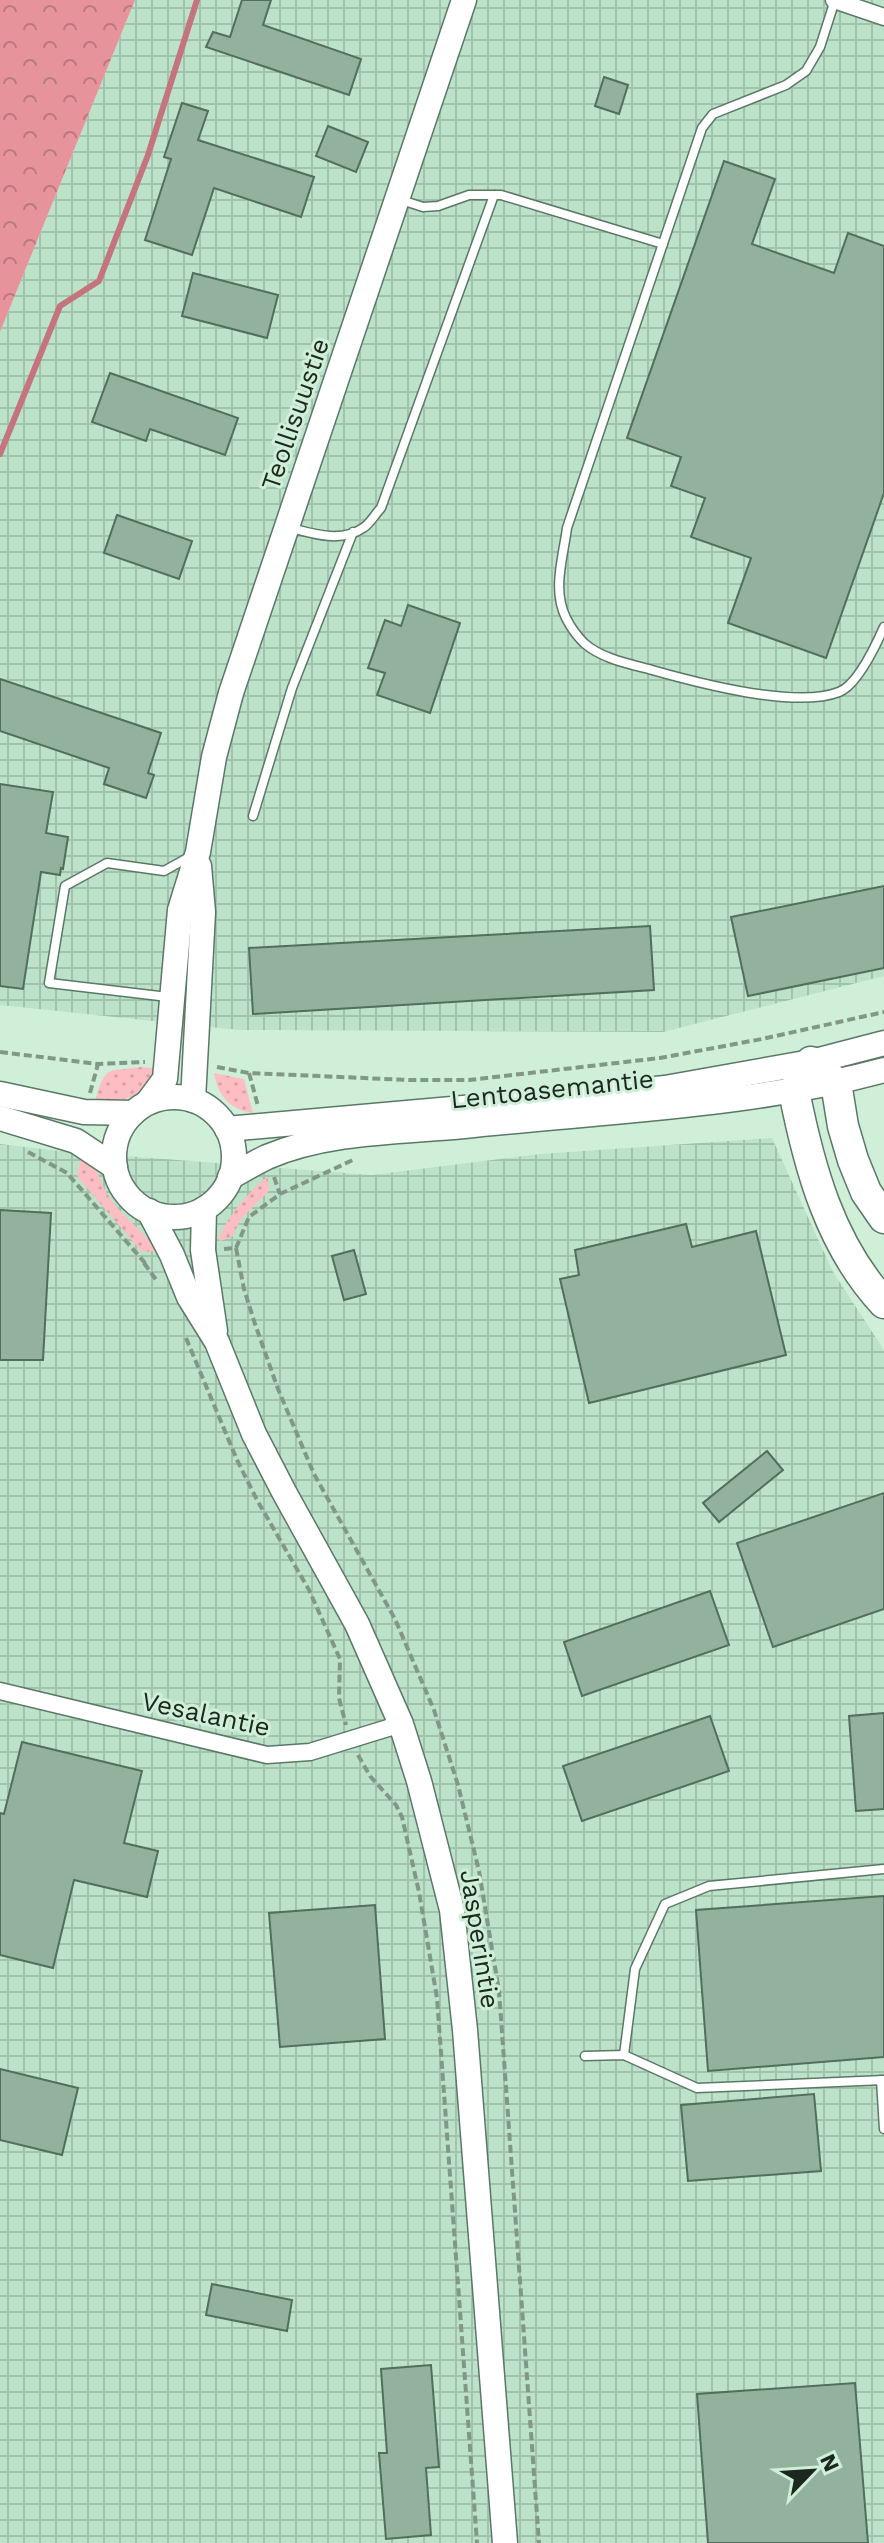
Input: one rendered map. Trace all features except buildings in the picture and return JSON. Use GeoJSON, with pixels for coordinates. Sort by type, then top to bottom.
{"type":"FeatureCollection","features":[{"type":"Feature","properties":{"kind":"highway"},"geometry":{"type":"LineString","coordinates":[[884,1218],[866,1192],[853,1160],[843,1126],[836,1083],[811,1062],[794,1091],[821,1198],[845,1253],[884,1303]]}},
{"type":"Feature","properties":{"kind":"main road","name":"Teollisuustie"},"geometry":{"type":"LineString","coordinates":[[140,1108],[165,1079],[180,910],[198,852],[214,757],[231,693],[464,0]]}},
{"type":"Feature","properties":{"kind":"main road","name":"Teollisuustie"},"geometry":{"type":"LineString","coordinates":[[193,1100],[203,912],[198,852]]}},
{"type":"Feature","properties":{"kind":"main road","name":"Lentoasemantie"},"geometry":{"type":"LineString","coordinates":[[227,1129],[665,1088],[811,1062],[884,1043]]}},
{"type":"Feature","properties":{"kind":"main road","name":"Lentoasemantie"},"geometry":{"type":"LineString","coordinates":[[230,1177],[268,1157],[311,1144],[366,1134],[669,1106],[794,1091],[884,1070]]}},
{"type":"Feature","properties":{"kind":"main road"},"geometry":{"type":"LineString","coordinates":[[0,1094],[84,1112],[140,1108],[163,1098],[193,1100],[218,1116],[227,1129],[234,1161],[224,1190],[204,1209],[186,1216],[167,1216],[149,1211],[130,1198],[123,1188],[115,1167],[114,1147],[121,1129],[140,1108]]}},
{"type":"Feature","properties":{"kind":"main road"},"geometry":{"type":"LineString","coordinates":[[0,1118],[76,1141],[115,1167]]}},
{"type":"Feature","properties":{"kind":"main road","name":"Jasperintie"},"geometry":{"type":"LineString","coordinates":[[204,1209],[203,1250],[217,1342]]}},
{"type":"Feature","properties":{"kind":"main road","name":"Jasperintie"},"geometry":{"type":"LineString","coordinates":[[149,1211],[189,1297],[217,1342],[254,1434],[357,1624],[401,1724],[419,1781],[452,1910],[465,2030],[505,2543]]}},
{"type":"Feature","properties":{"kind":"street"},"geometry":{"type":"LineString","coordinates":[[835,0],[884,17]]}},
{"type":"Feature","properties":{"kind":"street","name":"Vesalantie"},"geometry":{"type":"LineString","coordinates":[[0,1691],[267,1755],[310,1752],[401,1724]]}},
{"type":"Feature","properties":{"kind":"lane"},"geometry":{"type":"LineString","coordinates":[[835,0],[820,47],[806,71],[786,85],[713,114],[702,128],[567,528],[558,590],[566,618],[585,644],[612,659],[712,687],[787,697],[823,696],[843,691],[868,662],[884,627]]}},
{"type":"Feature","properties":{"kind":"lane"},"geometry":{"type":"LineString","coordinates":[[397,199],[423,207],[438,206],[469,195],[494,195],[663,244]]}},
{"type":"Feature","properties":{"kind":"lane"},"geometry":{"type":"LineString","coordinates":[[286,527],[341,537],[363,528],[381,508],[494,195]]}},
{"type":"Feature","properties":{"kind":"lane"},"geometry":{"type":"LineString","coordinates":[[253,816],[292,688],[353,532]]}},
{"type":"Feature","properties":{"kind":"lane"},"geometry":{"type":"LineString","coordinates":[[173,998],[49,983],[65,886],[107,863],[164,871],[198,852]]}},
{"type":"Feature","properties":{"kind":"lane"},"geometry":{"type":"LineString","coordinates":[[624,2055],[635,1969],[665,1904],[709,1886],[884,1869]]}},
{"type":"Feature","properties":{"kind":"lane"},"geometry":{"type":"LineString","coordinates":[[585,2056],[624,2055],[697,2088],[882,2080],[884,2129]]}},
{"type":"Feature","properties":{"kind":"path"},"geometry":{"type":"LineString","coordinates":[[194,1065],[249,1073],[469,1080],[660,1058],[884,1012]]}},
{"type":"Feature","properties":{"kind":"path"},"geometry":{"type":"LineString","coordinates":[[0,1052],[98,1064],[168,1062]]}},
{"type":"Feature","properties":{"kind":"path"},"geometry":{"type":"LineString","coordinates":[[280,1194],[365,1155]]}},
{"type":"Feature","properties":{"kind":"path"},"geometry":{"type":"LineString","coordinates":[[144,1263],[162,1288]]}},
{"type":"Feature","properties":{"kind":"path"},"geometry":{"type":"LineString","coordinates":[[183,1329],[237,1460],[309,1590],[340,1659],[339,1698],[350,1739],[370,1776],[396,1805],[402,1817],[419,1892],[437,1998],[477,2543]]}},
{"type":"Feature","properties":{"kind":"shaded area"},"geometry":{"type":"Polygon","coordinates":[[[135,0],[884,0],[884,976],[663,1032],[239,1030],[0,1005],[0,332],[135,0]]]}},
{"type":"Feature","properties":{"kind":"shaded area"},"geometry":{"type":"Polygon","coordinates":[[[154,1068],[147,1086],[140,1092],[115,1101],[95,1102],[108,1072],[154,1068]]]}},
{"type":"Feature","properties":{"kind":"shaded area"},"geometry":{"type":"Polygon","coordinates":[[[214,1073],[244,1079],[253,1113],[238,1109],[226,1100],[214,1073]]]}},
{"type":"Feature","properties":{"kind":"shaded area"},"geometry":{"type":"Polygon","coordinates":[[[772,1138],[833,1272],[884,1350],[884,2543],[0,2543],[0,1144],[372,1175],[541,1154],[772,1138]]]}},
{"type":"Feature","properties":{"kind":"shaded area"},"geometry":{"type":"Polygon","coordinates":[[[81,1157],[94,1167],[111,1200],[157,1251],[142,1252],[81,1181],[77,1175],[81,1157]]]}},
{"type":"Feature","properties":{"kind":"shaded area"},"geometry":{"type":"Polygon","coordinates":[[[268,1178],[269,1191],[241,1219],[232,1237],[220,1241],[218,1239],[223,1229],[238,1206],[268,1178]]]}},
{"type":"Feature","properties":{"kind":"green space"},"geometry":{"type":"Polygon","coordinates":[[[0,0],[135,0],[0,332],[0,0]]]}},
{"type":"Feature","properties":{"kind":"waterway"},"geometry":{"type":"LineString","coordinates":[[0,454],[60,306],[99,281],[148,155],[197,0]]}}]}
